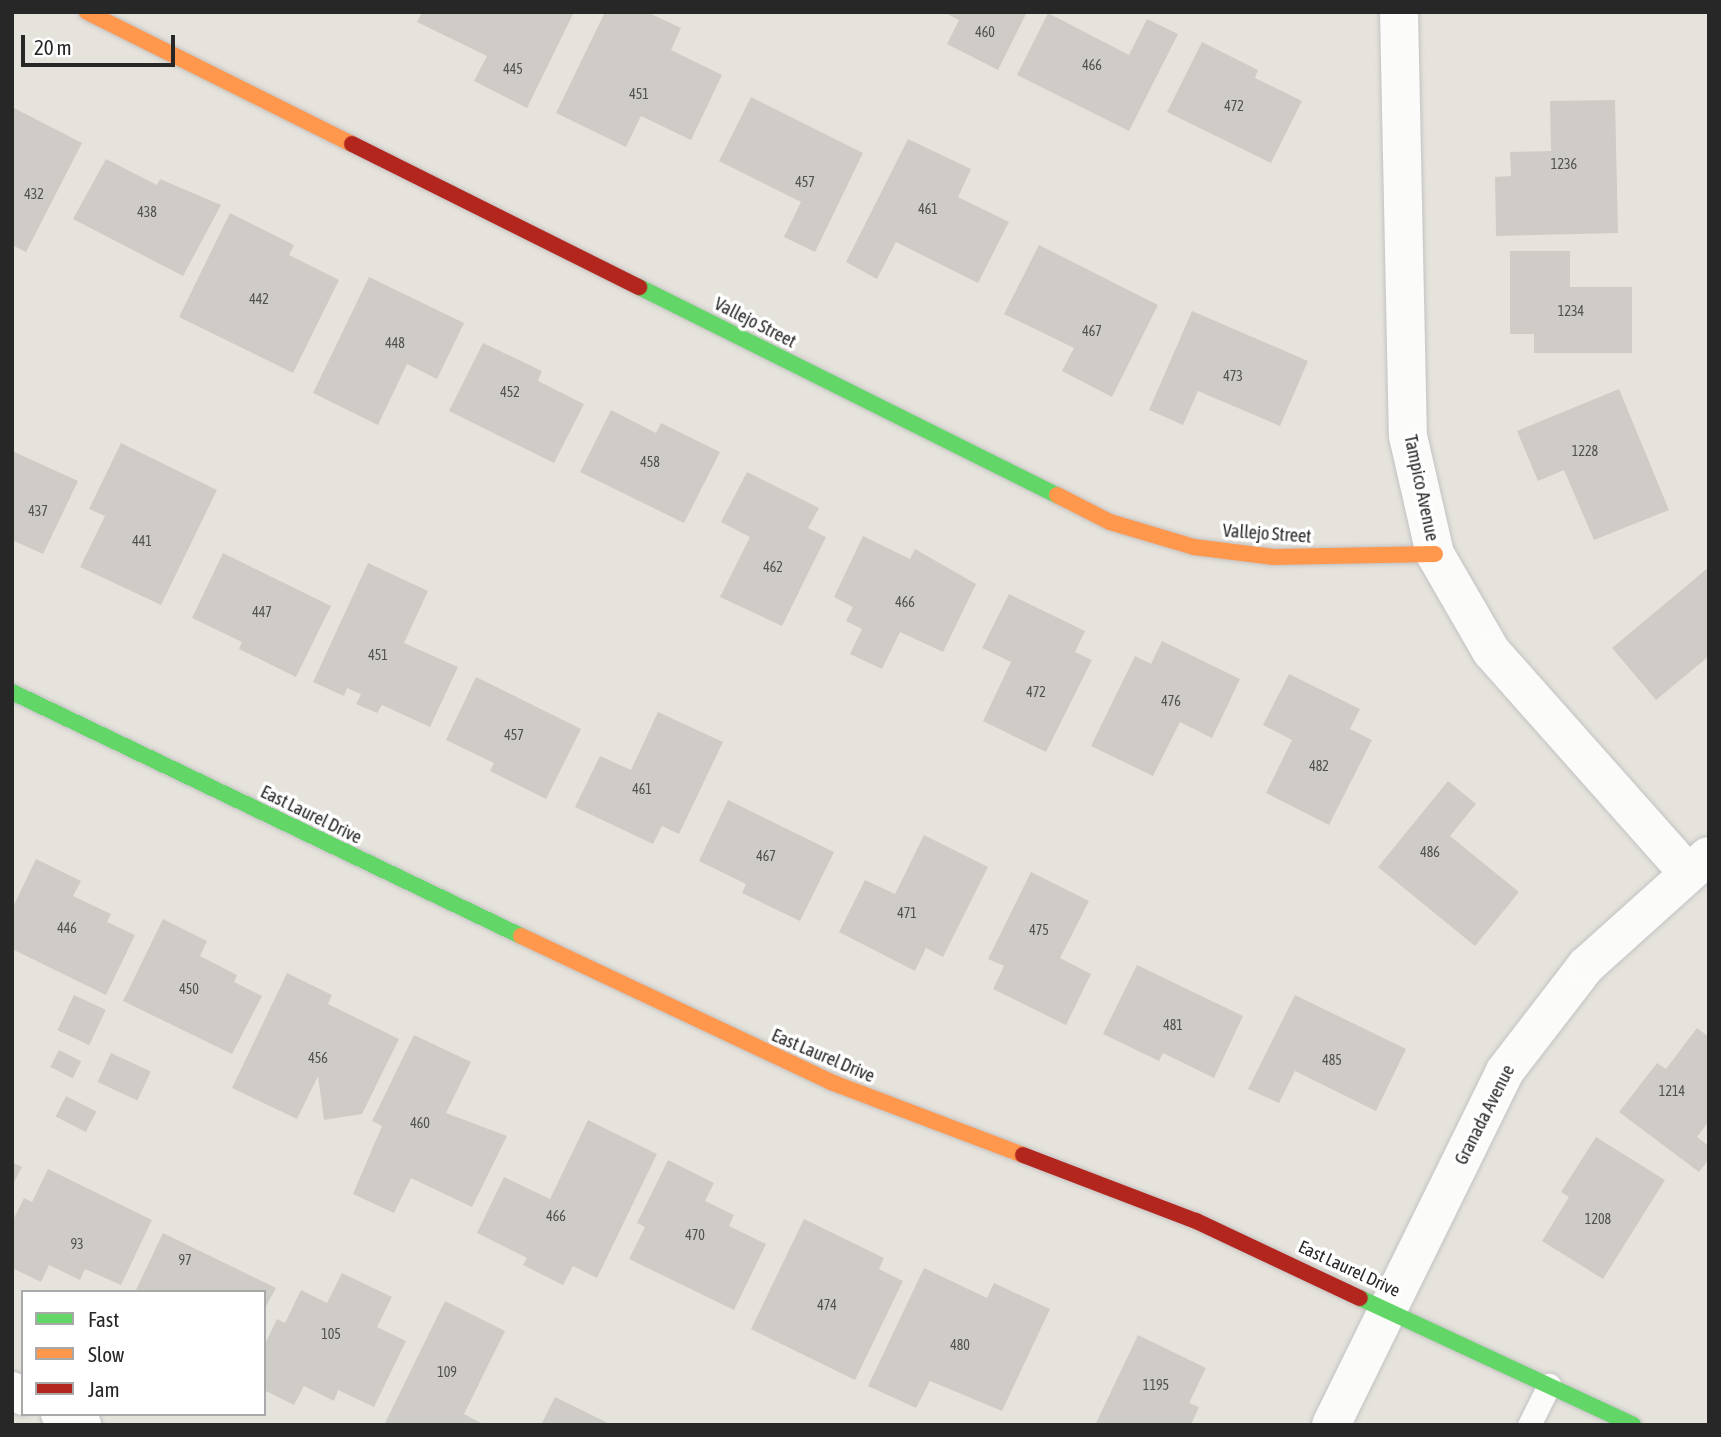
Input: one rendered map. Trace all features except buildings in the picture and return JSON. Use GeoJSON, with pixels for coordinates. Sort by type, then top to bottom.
{"type":"FeatureCollection","features":[{"type":"Feature","properties":{"kind":"main road","name":"Vallejo Street"},"geometry":{"type":"LineString","coordinates":[[87,12],[1110,522],[1194,547],[1273,557],[1435,554]]}},
{"type":"Feature","properties":{"kind":"main road","name":"East Laurel Drive"},"geometry":{"type":"LineString","coordinates":[[12,692],[625,989],[831,1082],[1143,1198],[1387,1308],[1633,1425]]}},
{"type":"Feature","properties":{"kind":"street","name":"Tampico Avenue"},"geometry":{"type":"LineString","coordinates":[[1399,12],[1408,436],[1435,554],[1492,651],[1699,864]]}},
{"type":"Feature","properties":{"kind":"street","name":"Granada Avenue"},"geometry":{"type":"LineString","coordinates":[[1331,1425],[1488,1104],[1529,1036],[1586,966],[1699,864]]}},
{"type":"Feature","properties":{"kind":"street"},"geometry":{"type":"LineString","coordinates":[[64,1416],[82,1425]]}},
{"type":"Feature","properties":{"kind":"lane"},"geometry":{"type":"LineString","coordinates":[[1530,1425],[1549,1385]]}},
{"type":"Feature","properties":{"kind":"traffic: fast"},"geometry":{"type":"LineString","coordinates":[[639,287],[1057,495]]}},
{"type":"Feature","properties":{"kind":"traffic: fast"},"geometry":{"type":"LineString","coordinates":[[12,692],[521,936]]}},
{"type":"Feature","properties":{"kind":"traffic: fast"},"geometry":{"type":"LineString","coordinates":[[1360,1298],[1633,1425]]}},
{"type":"Feature","properties":{"kind":"traffic: slow"},"geometry":{"type":"LineString","coordinates":[[87,12],[352,144]]}},
{"type":"Feature","properties":{"kind":"traffic: slow"},"geometry":{"type":"LineString","coordinates":[[1057,495],[1110,522],[1194,547],[1273,557],[1435,554]]}},
{"type":"Feature","properties":{"kind":"traffic: slow"},"geometry":{"type":"LineString","coordinates":[[521,936],[831,1082],[1023,1155]]}},
{"type":"Feature","properties":{"kind":"traffic: jam"},"geometry":{"type":"LineString","coordinates":[[352,144],[639,287]]}},
{"type":"Feature","properties":{"kind":"traffic: jam"},"geometry":{"type":"LineString","coordinates":[[1023,1155],[1196,1221],[1360,1298]]}}]}
